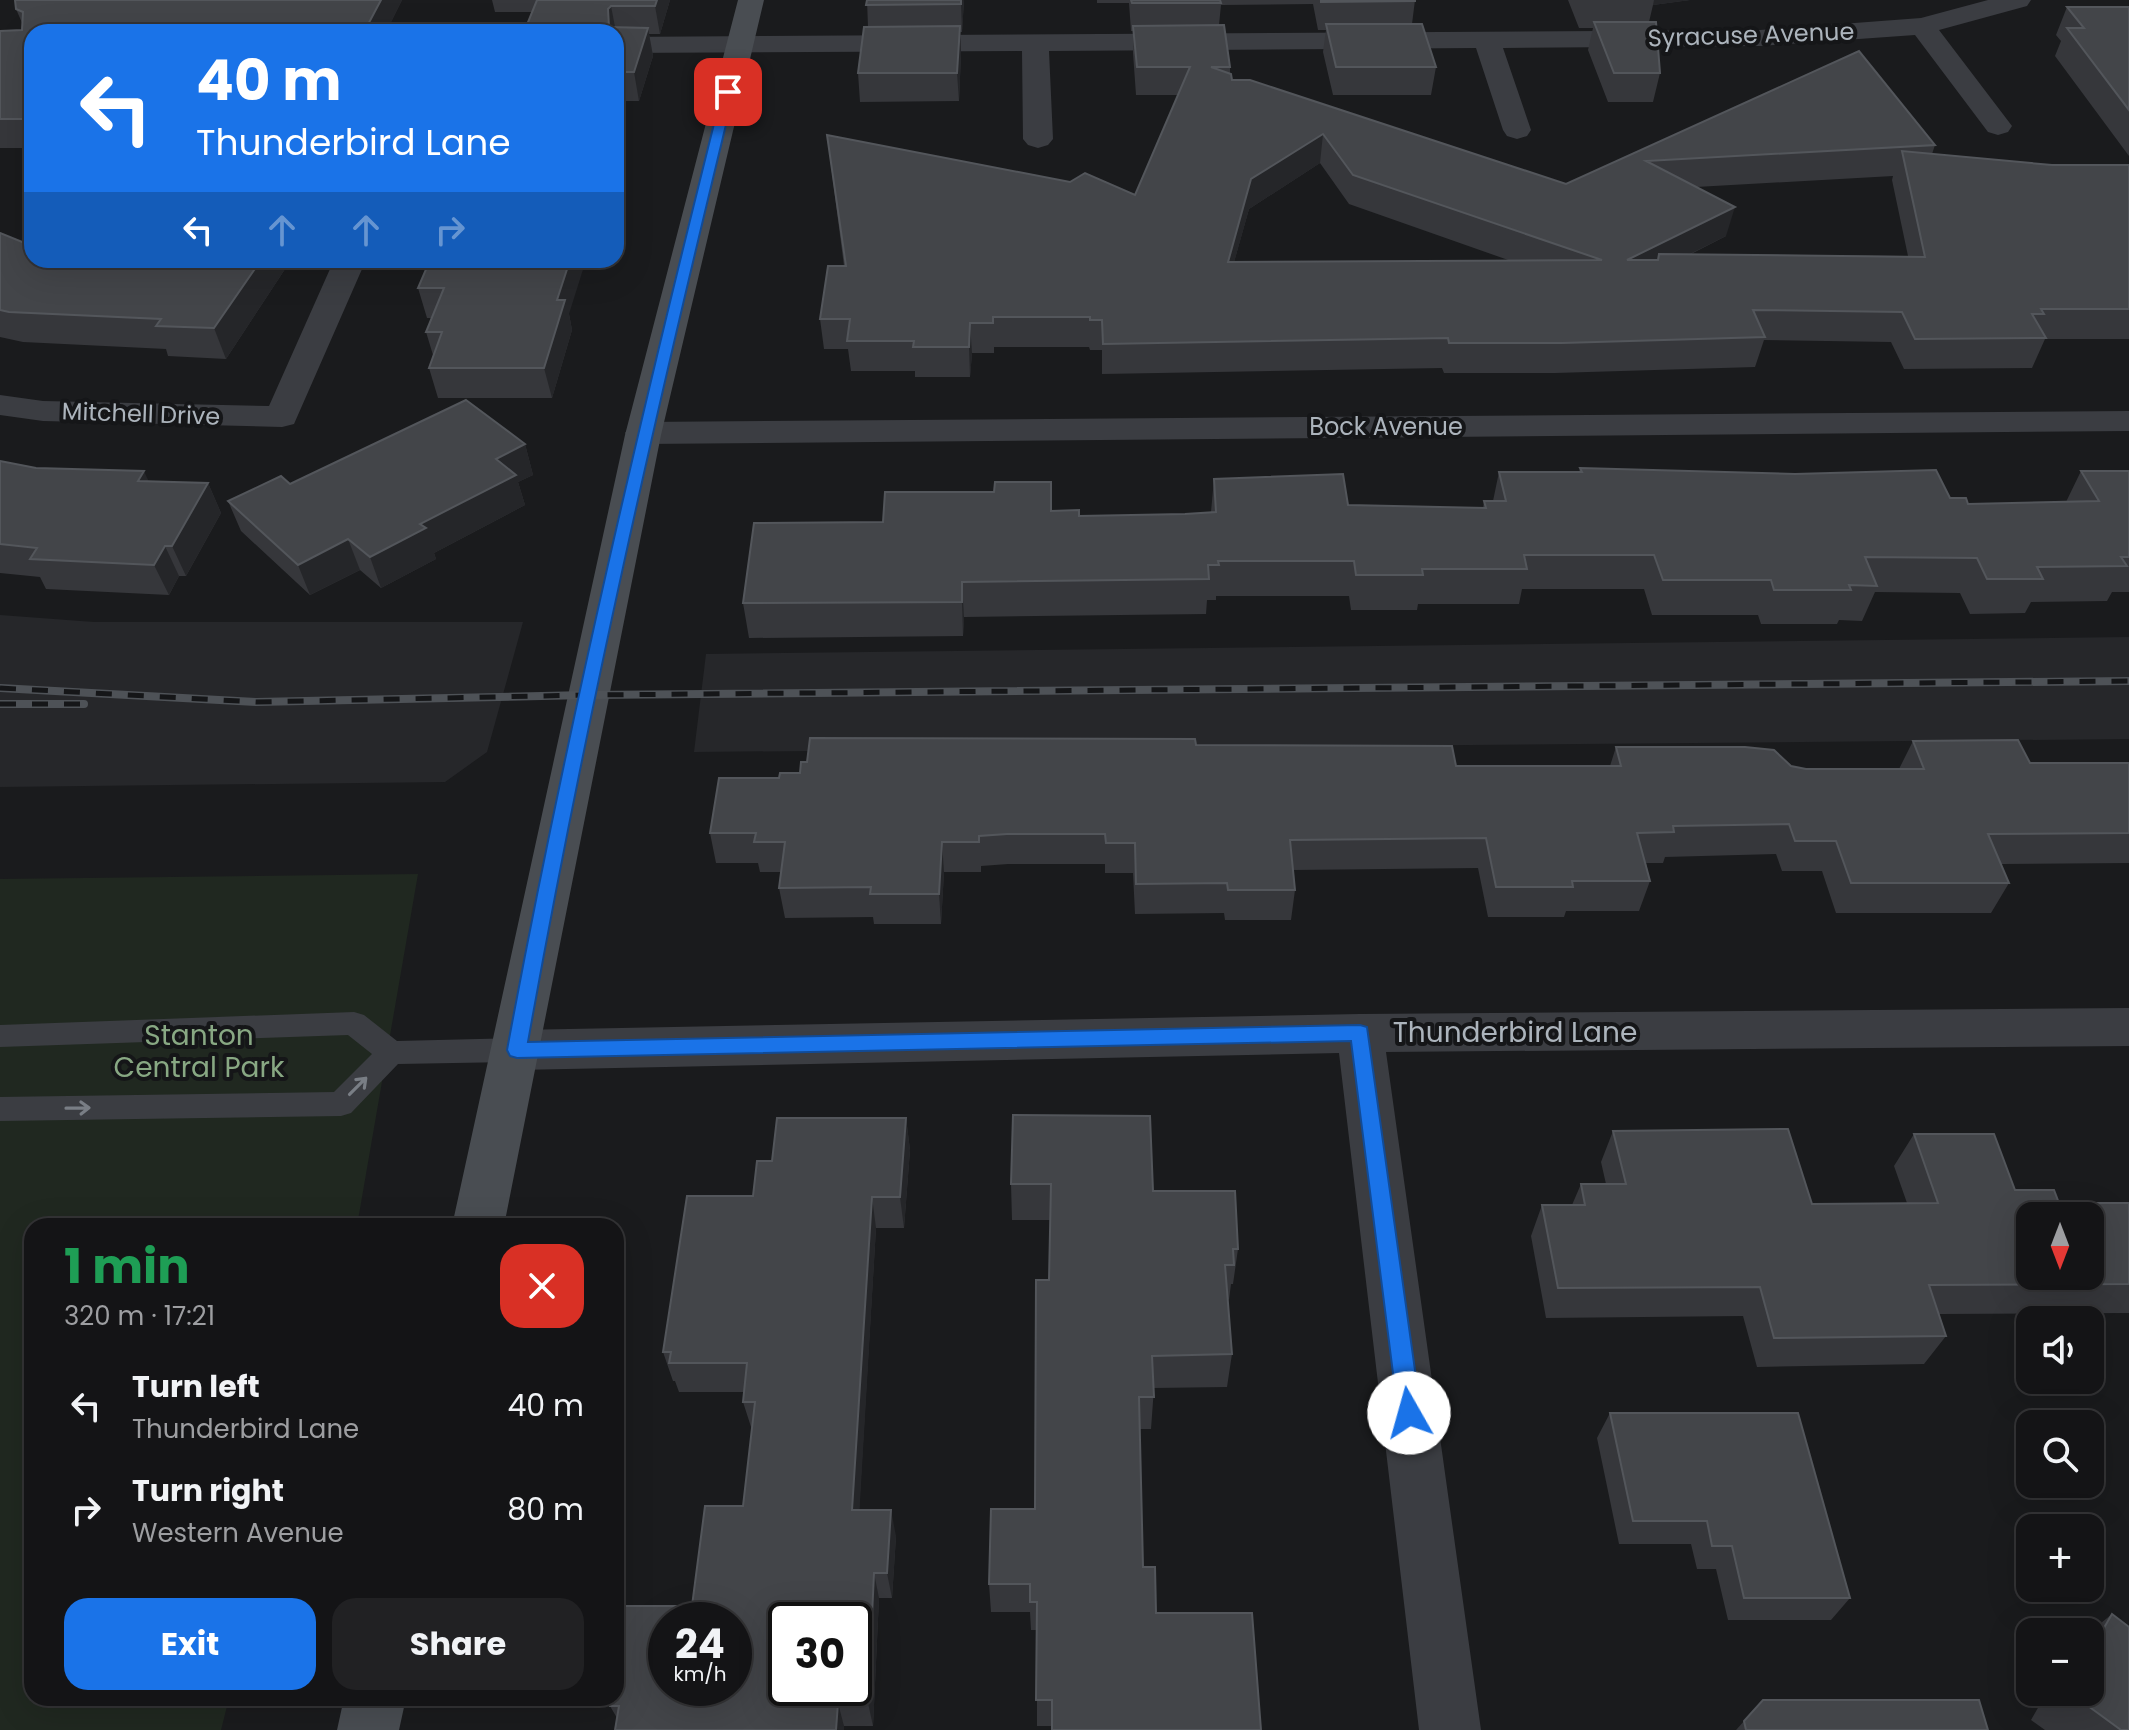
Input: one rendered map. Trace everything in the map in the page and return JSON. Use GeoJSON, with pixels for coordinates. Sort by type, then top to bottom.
{"type":"FeatureCollection","features":[{"type":"Feature","properties":{"kind":"street"},"geometry":{"type":"LineString","coordinates":[[480,1218],[517,1050],[550,867],[643,433],[751,0]]}},
{"type":"Feature","properties":{"kind":"street","name":"Syracuse Avenue"},"geometry":{"type":"LineString","coordinates":[[624,45],[1760,38],[1922,26],[2018,0]]}},
{"type":"Feature","properties":{"kind":"street"},"geometry":{"type":"LineString","coordinates":[[1922,26],[1998,126]]}},
{"type":"Feature","properties":{"kind":"street"},"geometry":{"type":"LineString","coordinates":[[1487,41],[1517,130]]}},
{"type":"Feature","properties":{"kind":"street"},"geometry":{"type":"LineString","coordinates":[[1035,43],[1038,139]]}},
{"type":"Feature","properties":{"kind":"street","name":"Mitchell Drive"},"geometry":{"type":"LineString","coordinates":[[0,405],[43,411],[282,417],[347,268]]}},
{"type":"Feature","properties":{"kind":"street","name":"Bock Avenue"},"geometry":{"type":"LineString","coordinates":[[643,433],[2129,421]]}},
{"type":"Feature","properties":{"kind":"street","name":"Thunderbird Lane"},"geometry":{"type":"LineString","coordinates":[[517,1050],[1360,1033],[2129,1027]]}},
{"type":"Feature","properties":{"kind":"street"},"geometry":{"type":"LineString","coordinates":[[1360,1033],[1450,1730]]}},
{"type":"Feature","properties":{"kind":"street"},"geometry":{"type":"LineString","coordinates":[[368,1730],[373,1706]]}},
{"type":"Feature","properties":{"kind":"lane"},"geometry":{"type":"LineString","coordinates":[[0,1036],[354,1023],[391,1053],[517,1050]]}},
{"type":"Feature","properties":{"kind":"lane"},"geometry":{"type":"LineString","coordinates":[[0,1109],[341,1104],[391,1053]]}},
{"type":"Feature","properties":{"kind":"shaded area"},"geometry":{"type":"Polygon","coordinates":[[[0,615],[94,622],[523,622],[487,752],[445,782],[0,787],[0,615]]]}},
{"type":"Feature","properties":{"kind":"shaded area"},"geometry":{"type":"Polygon","coordinates":[[[2129,637],[2129,739],[694,752],[706,654],[2129,637]]]}},
{"type":"Feature","properties":{"kind":"green space","name":"Stanton Central Park"},"geometry":{"type":"Polygon","coordinates":[[[418,874],[358,1218],[24,1218],[24,1706],[227,1706],[221,1730],[0,1730],[0,879],[418,874]]]}},
{"type":"Feature","properties":{"kind":"building"},"geometry":{"type":"Polygon","coordinates":[[[15,0],[381,0],[368,24],[24,24],[24,119],[0,119],[0,31],[22,30],[23,12],[16,9],[15,0]]]}},
{"type":"Feature","properties":{"kind":"building"},"geometry":{"type":"Polygon","coordinates":[[[537,0],[657,0],[655,6],[611,6],[608,9],[609,24],[527,24],[537,0]]]}},
{"type":"Feature","properties":{"kind":"building"},"geometry":{"type":"Polygon","coordinates":[[[867,0],[961,0],[961,4],[866,5],[867,0]]]}},
{"type":"Feature","properties":{"kind":"building"},"geometry":{"type":"Polygon","coordinates":[[[1131,0],[1220,0],[1221,3],[1132,3],[1131,0]]]}},
{"type":"Feature","properties":{"kind":"building"},"geometry":{"type":"Polygon","coordinates":[[[1415,0],[1415,1],[1321,2],[1415,0]]]}},
{"type":"Feature","properties":{"kind":"building"},"geometry":{"type":"Polygon","coordinates":[[[2067,7],[2129,7],[2129,110],[2067,28],[2084,28],[2067,7]]]}},
{"type":"Feature","properties":{"kind":"building"},"geometry":{"type":"Polygon","coordinates":[[[1594,22],[1656,22],[1660,73],[1614,73],[1594,22]]]}},
{"type":"Feature","properties":{"kind":"building"},"geometry":{"type":"Polygon","coordinates":[[[1326,24],[1422,24],[1436,67],[1336,67],[1326,24]]]}},
{"type":"Feature","properties":{"kind":"building"},"geometry":{"type":"Polygon","coordinates":[[[1224,25],[1230,67],[1211,67],[1231,74],[1232,80],[1250,80],[1566,184],[1859,51],[1935,145],[1646,161],[1735,207],[1627,260],[1658,260],[1659,254],[1925,257],[1902,151],[2052,165],[2129,165],[2129,309],[2041,309],[2044,314],[2032,314],[2046,338],[1915,339],[1902,312],[1753,310],[1765,337],[1562,343],[1449,343],[1448,338],[1103,344],[1102,320],[1090,320],[1090,317],[993,317],[993,323],[970,323],[969,347],[913,347],[914,341],[847,341],[850,319],[820,319],[828,266],[846,266],[827,135],[1070,182],[1085,173],[1135,195],[1190,67],[1137,67],[1133,26],[1224,25]],[[1323,134],[1251,179],[1228,262],[1602,260],[1353,175],[1323,134]]]}},
{"type":"Feature","properties":{"kind":"building"},"geometry":{"type":"Polygon","coordinates":[[[960,26],[957,73],[858,73],[864,27],[960,26]]]}},
{"type":"Feature","properties":{"kind":"building"},"geometry":{"type":"Polygon","coordinates":[[[624,27],[648,28],[634,72],[624,72],[624,27]]]}},
{"type":"Feature","properties":{"kind":"building"},"geometry":{"type":"Polygon","coordinates":[[[0,233],[24,243],[24,268],[255,268],[214,328],[156,326],[161,319],[0,310],[0,233]]]}},
{"type":"Feature","properties":{"kind":"building"},"geometry":{"type":"Polygon","coordinates":[[[427,268],[567,268],[557,300],[565,300],[544,368],[429,368],[442,332],[426,332],[444,288],[418,288],[427,268]]]}},
{"type":"Feature","properties":{"kind":"building"},"geometry":{"type":"Polygon","coordinates":[[[466,400],[525,444],[496,459],[516,475],[420,524],[426,528],[370,557],[348,539],[298,565],[228,501],[281,476],[290,484],[466,400]]]}},
{"type":"Feature","properties":{"kind":"building"},"geometry":{"type":"Polygon","coordinates":[[[0,461],[36,468],[144,471],[138,481],[208,483],[172,546],[165,546],[154,565],[30,559],[37,548],[0,544],[0,461]]]}},
{"type":"Feature","properties":{"kind":"building"},"geometry":{"type":"Polygon","coordinates":[[[1580,468],[1795,474],[1936,470],[1950,498],[1966,498],[1968,504],[2099,501],[2081,471],[2129,471],[2129,557],[2121,557],[2127,566],[2037,567],[2043,579],[1987,579],[1977,558],[1865,557],[1877,586],[1849,585],[1851,590],[1774,590],[1771,580],[1663,580],[1654,555],[1524,555],[1527,569],[1422,569],[1423,575],[1356,575],[1354,561],[1218,561],[1219,565],[1208,565],[1209,579],[962,582],[962,602],[743,603],[754,523],[883,522],[885,492],[994,492],[995,482],[1051,482],[1051,511],[1079,510],[1079,516],[1185,514],[1216,512],[1214,479],[1343,474],[1348,505],[1486,508],[1484,501],[1506,501],[1499,472],[1582,472],[1580,468]]]}},
{"type":"Feature","properties":{"kind":"building"},"geometry":{"type":"Polygon","coordinates":[[[810,738],[1195,739],[1196,745],[1452,746],[1456,766],[1621,766],[1616,747],[1745,747],[1774,750],[1791,766],[1806,769],[1924,769],[1913,741],[2018,740],[2030,763],[2129,763],[2129,833],[1988,834],[2009,883],[1851,883],[1836,841],[1795,841],[1789,824],[1673,826],[1674,832],[1637,833],[1650,881],[1572,881],[1573,887],[1496,887],[1486,838],[1290,840],[1295,890],[1228,890],[1227,883],[1136,884],[1135,843],[1106,843],[1105,834],[1007,834],[979,836],[979,842],[942,842],[939,894],[870,894],[871,887],[779,888],[785,842],[754,842],[756,833],[710,833],[719,778],[779,778],[780,773],[800,773],[801,762],[807,762],[810,738]]]}},
{"type":"Feature","properties":{"kind":"building"},"geometry":{"type":"Polygon","coordinates":[[[1013,1115],[1150,1116],[1153,1191],[1235,1191],[1238,1249],[1233,1249],[1234,1265],[1225,1265],[1232,1354],[1152,1356],[1154,1397],[1139,1397],[1143,1567],[1155,1567],[1156,1613],[1252,1613],[1261,1730],[1052,1730],[1052,1700],[1036,1700],[1037,1602],[1030,1602],[1030,1584],[989,1584],[991,1509],[1035,1509],[1036,1280],[1049,1280],[1051,1184],[1011,1184],[1013,1115]]]}},
{"type":"Feature","properties":{"kind":"building"},"geometry":{"type":"Polygon","coordinates":[[[777,1118],[906,1118],[900,1197],[872,1197],[852,1510],[891,1510],[887,1573],[874,1573],[872,1616],[872,1602],[768,1602],[768,1706],[838,1706],[836,1730],[615,1730],[619,1706],[624,1706],[625,1606],[648,1606],[648,1706],[752,1706],[752,1602],[693,1602],[705,1506],[743,1506],[755,1402],[743,1402],[747,1363],[669,1363],[671,1352],[663,1352],[687,1196],[753,1196],[757,1161],[772,1161],[777,1118]]]}},
{"type":"Feature","properties":{"kind":"building"},"geometry":{"type":"Polygon","coordinates":[[[1788,1129],[1812,1204],[1938,1203],[1914,1134],[1994,1134],[2015,1190],[2054,1190],[2059,1202],[2016,1202],[2016,1285],[1929,1285],[1946,1336],[1774,1338],[1760,1287],[1558,1288],[1542,1205],[1585,1205],[1581,1184],[1626,1184],[1613,1131],[1788,1129]]]}},
{"type":"Feature","properties":{"kind":"building"},"geometry":{"type":"Polygon","coordinates":[[[2104,1203],[2129,1203],[2129,1284],[2104,1284],[2104,1203]]]}},
{"type":"Feature","properties":{"kind":"building"},"geometry":{"type":"Polygon","coordinates":[[[1610,1413],[1798,1413],[1850,1598],[1744,1598],[1732,1546],[1712,1546],[1707,1521],[1633,1521],[1610,1413]]]}},
{"type":"Feature","properties":{"kind":"building"},"geometry":{"type":"Polygon","coordinates":[[[2112,1614],[2129,1627],[2129,1730],[2121,1730],[2088,1706],[2104,1706],[2104,1628],[2112,1614]]]}},
{"type":"Feature","properties":{"kind":"building"},"geometry":{"type":"Polygon","coordinates":[[[1763,1700],[1979,1700],[1988,1730],[1746,1730],[1744,1721],[1763,1700]]]}},
{"type":"Feature","properties":{"kind":"railway"},"geometry":{"type":"LineString","coordinates":[[0,688],[256,702],[587,695],[2129,681]]}},
{"type":"Feature","properties":{"kind":"railway"},"geometry":{"type":"LineString","coordinates":[[0,704],[84,704]]}},
{"type":"Feature","properties":{"kind":"route"},"geometry":{"type":"LineString","coordinates":[[728,92],[643,433],[550,867],[517,1050],[1360,1033],[1409,1413]]}}]}
